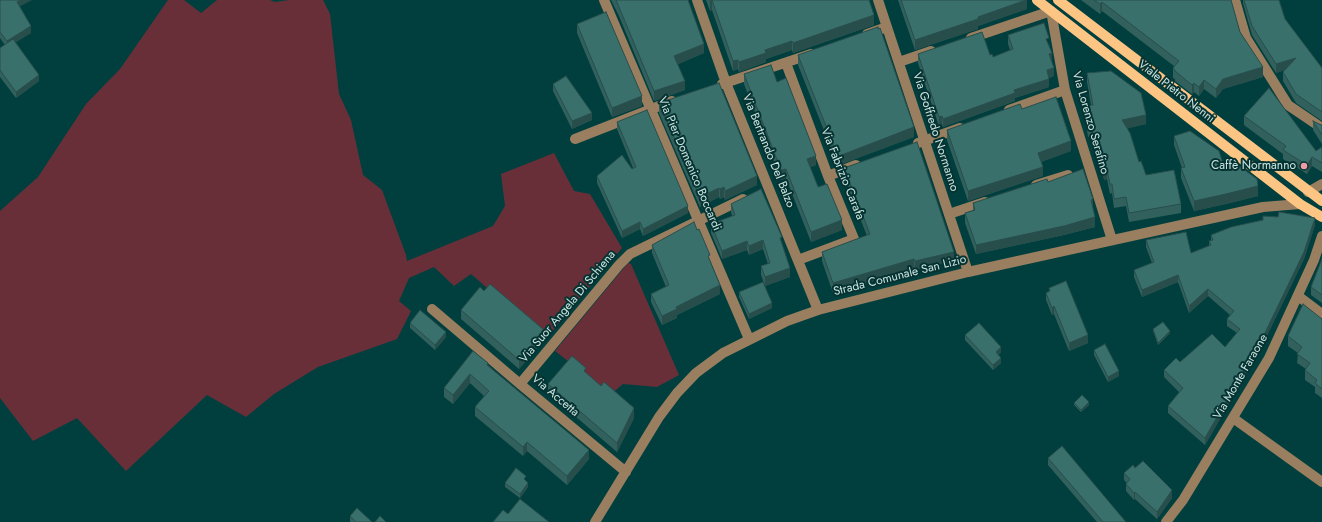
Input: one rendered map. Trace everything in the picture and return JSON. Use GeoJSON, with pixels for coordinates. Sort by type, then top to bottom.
{"type":"FeatureCollection","features":[{"type":"Feature","properties":{"kind":"main road","name":"Viale Pietro Nenni"},"geometry":{"type":"LineString","coordinates":[[1037,0],[1300,204],[1322,218]]}},
{"type":"Feature","properties":{"kind":"main road","name":"Viale Pietro Nenni"},"geometry":{"type":"LineString","coordinates":[[1058,0],[1308,192],[1322,201]]}},
{"type":"Feature","properties":{"kind":"main road"},"geometry":{"type":"LineString","coordinates":[[1300,204],[1308,192]]}},
{"type":"Feature","properties":{"kind":"street","name":"Via Pier Domenico Boccardi"},"geometry":{"type":"LineString","coordinates":[[604,0],[750,339]]}},
{"type":"Feature","properties":{"kind":"street","name":"Via Bertrando Del Balzo"},"geometry":{"type":"LineString","coordinates":[[697,0],[761,190],[798,260],[818,310]]}},
{"type":"Feature","properties":{"kind":"street","name":"Via Goffredo Normanno"},"geometry":{"type":"LineString","coordinates":[[878,0],[968,272]]}},
{"type":"Feature","properties":{"kind":"street"},"geometry":{"type":"LineString","coordinates":[[1235,0],[1246,38],[1288,105],[1322,128]]}},
{"type":"Feature","properties":{"kind":"street"},"geometry":{"type":"LineString","coordinates":[[964,40],[1051,11]]}},
{"type":"Feature","properties":{"kind":"street","name":"Via Lorenzo Serafino"},"geometry":{"type":"LineString","coordinates":[[1051,11],[1065,90],[1082,170],[1112,240]]}},
{"type":"Feature","properties":{"kind":"street"},"geometry":{"type":"LineString","coordinates":[[858,38],[887,28]]}},
{"type":"Feature","properties":{"kind":"street"},"geometry":{"type":"LineString","coordinates":[[899,62],[942,48]]}},
{"type":"Feature","properties":{"kind":"street"},"geometry":{"type":"LineString","coordinates":[[711,88],[822,50]]}},
{"type":"Feature","properties":{"kind":"street","name":"Via Fabrizio Carafa"},"geometry":{"type":"LineString","coordinates":[[786,62],[828,176],[854,239],[798,260]]}},
{"type":"Feature","properties":{"kind":"street"},"geometry":{"type":"LineString","coordinates":[[998,114],[1065,90]]}},
{"type":"Feature","properties":{"kind":"street"},"geometry":{"type":"LineString","coordinates":[[575,139],[681,98]]}},
{"type":"Feature","properties":{"kind":"street"},"geometry":{"type":"LineString","coordinates":[[910,146],[969,124]]}},
{"type":"Feature","properties":{"kind":"street"},"geometry":{"type":"LineString","coordinates":[[828,176],[865,162]]}},
{"type":"Feature","properties":{"kind":"street"},"geometry":{"type":"LineString","coordinates":[[1030,187],[1082,170]]}},
{"type":"Feature","properties":{"kind":"street"},"geometry":{"type":"LineString","coordinates":[[1308,192],[1322,184]]}},
{"type":"Feature","properties":{"kind":"street","name":"Via Suor Angela Di Schiena"},"geometry":{"type":"LineString","coordinates":[[520,384],[619,265],[630,254],[761,190]]}},
{"type":"Feature","properties":{"kind":"street"},"geometry":{"type":"LineString","coordinates":[[949,214],[993,200]]}},
{"type":"Feature","properties":{"kind":"street","name":"Strada Comunale San Lizio"},"geometry":{"type":"LineString","coordinates":[[595,522],[659,417],[696,373],[723,353],[787,321],[818,310],[968,272],[1263,207],[1300,204]]}},
{"type":"Feature","properties":{"kind":"street","name":"Via Monte Faraone"},"geometry":{"type":"LineString","coordinates":[[1166,522],[1183,500],[1269,358],[1314,260],[1322,236]]}},
{"type":"Feature","properties":{"kind":"street"},"geometry":{"type":"LineString","coordinates":[[1298,296],[1322,314]]}},
{"type":"Feature","properties":{"kind":"street","name":"Via Accetta"},"geometry":{"type":"LineString","coordinates":[[432,309],[626,472]]}},
{"type":"Feature","properties":{"kind":"street"},"geometry":{"type":"LineString","coordinates":[[1233,418],[1322,482]]}},
{"type":"Feature","properties":{"kind":"shaded area"},"geometry":{"type":"Polygon","coordinates":[[[168,0],[184,0],[201,13],[217,0],[270,0],[275,2],[289,0],[323,0],[330,14],[339,94],[351,120],[363,175],[382,190],[407,261],[493,226],[505,206],[501,174],[554,153],[574,191],[590,194],[622,248],[546,339],[471,274],[454,286],[434,267],[409,278],[399,301],[411,311],[397,339],[318,367],[274,394],[246,417],[207,395],[126,471],[77,418],[33,441],[0,398],[0,211],[38,177],[86,104],[120,69],[168,0]]]}},
{"type":"Feature","properties":{"kind":"shaded area"},"geometry":{"type":"Polygon","coordinates":[[[628,263],[631,264],[679,375],[657,387],[623,384],[611,394],[555,351],[628,263]]]}},
{"type":"Feature","properties":{"kind":"building"},"geometry":{"type":"Polygon","coordinates":[[[0,0],[21,0],[17,2],[31,26],[7,41],[0,32],[0,0]]]}},
{"type":"Feature","properties":{"kind":"building"},"geometry":{"type":"Polygon","coordinates":[[[616,0],[688,0],[704,44],[674,56],[685,81],[654,91],[616,0]]]}},
{"type":"Feature","properties":{"kind":"building"},"geometry":{"type":"Polygon","coordinates":[[[712,0],[869,0],[874,15],[793,43],[792,41],[765,50],[766,53],[739,62],[738,60],[733,61],[712,0]]]}},
{"type":"Feature","properties":{"kind":"building"},"geometry":{"type":"Polygon","coordinates":[[[901,0],[1026,0],[978,17],[978,19],[915,40],[901,0]]]}},
{"type":"Feature","properties":{"kind":"building"},"geometry":{"type":"Polygon","coordinates":[[[1094,0],[1231,0],[1240,32],[1263,67],[1223,79],[1216,89],[1204,80],[1199,87],[1194,83],[1192,85],[1173,68],[1179,61],[1102,2],[1100,4],[1094,0]]]}},
{"type":"Feature","properties":{"kind":"building"},"geometry":{"type":"Polygon","coordinates":[[[1244,0],[1279,0],[1285,19],[1322,68],[1322,112],[1296,94],[1283,72],[1296,58],[1276,64],[1252,26],[1244,0]]]}},
{"type":"Feature","properties":{"kind":"building"},"geometry":{"type":"Polygon","coordinates":[[[606,12],[642,96],[612,108],[577,24],[606,12]]]}},
{"type":"Feature","properties":{"kind":"building"},"geometry":{"type":"Polygon","coordinates":[[[1044,23],[1049,38],[1046,39],[1052,53],[1049,54],[1054,68],[1047,70],[1049,79],[1014,90],[1015,93],[943,119],[942,116],[939,117],[918,54],[982,32],[990,55],[992,54],[993,57],[1013,49],[1008,35],[1044,23]]]}},
{"type":"Feature","properties":{"kind":"building"},"geometry":{"type":"Polygon","coordinates":[[[878,27],[878,29],[880,28],[914,127],[839,156],[798,55],[878,27]]]}},
{"type":"Feature","properties":{"kind":"building"},"geometry":{"type":"Polygon","coordinates":[[[13,39],[39,75],[16,92],[0,70],[0,48],[13,39]]]}},
{"type":"Feature","properties":{"kind":"building"},"geometry":{"type":"Polygon","coordinates":[[[771,65],[777,82],[786,78],[816,156],[807,159],[818,187],[827,184],[842,220],[811,232],[786,169],[781,170],[744,74],[771,65]]]}},
{"type":"Feature","properties":{"kind":"building"},"geometry":{"type":"Polygon","coordinates":[[[1111,71],[1141,93],[1146,115],[1122,120],[1130,133],[1139,162],[1141,161],[1146,175],[1174,170],[1181,204],[1129,213],[1126,197],[1114,199],[1112,184],[1110,184],[1107,170],[1104,170],[1101,155],[1099,155],[1096,140],[1094,140],[1091,127],[1088,128],[1085,106],[1093,105],[1087,73],[1111,71]]]}},
{"type":"Feature","properties":{"kind":"building"},"geometry":{"type":"Polygon","coordinates":[[[566,76],[592,113],[572,121],[553,84],[566,76]]]}},
{"type":"Feature","properties":{"kind":"building"},"geometry":{"type":"Polygon","coordinates":[[[719,83],[757,176],[725,191],[724,187],[719,188],[700,197],[659,103],[719,83]]]}},
{"type":"Feature","properties":{"kind":"building"},"geometry":{"type":"Polygon","coordinates":[[[1269,88],[1316,151],[1322,147],[1322,163],[1312,157],[1307,165],[1283,150],[1286,146],[1244,116],[1269,88]]]}},
{"type":"Feature","properties":{"kind":"building"},"geometry":{"type":"Polygon","coordinates":[[[1056,97],[1071,141],[1038,153],[1043,167],[968,191],[947,130],[1020,104],[1022,109],[1056,97]]]}},
{"type":"Feature","properties":{"kind":"building"},"geometry":{"type":"Polygon","coordinates":[[[647,110],[688,206],[643,229],[640,222],[622,231],[597,176],[622,155],[632,169],[636,167],[617,122],[647,110]]]}},
{"type":"Feature","properties":{"kind":"building"},"geometry":{"type":"Polygon","coordinates":[[[1313,121],[1322,125],[1322,135],[1313,121]]]}},
{"type":"Feature","properties":{"kind":"building"},"geometry":{"type":"Polygon","coordinates":[[[1190,131],[1219,151],[1224,167],[1235,163],[1257,179],[1258,186],[1194,201],[1181,168],[1185,167],[1174,136],[1190,131]]]}},
{"type":"Feature","properties":{"kind":"building"},"geometry":{"type":"Polygon","coordinates":[[[917,142],[954,252],[915,261],[914,259],[833,283],[822,252],[870,234],[844,168],[917,142]]]}},
{"type":"Feature","properties":{"kind":"building"},"geometry":{"type":"Polygon","coordinates":[[[1083,169],[1093,199],[1091,200],[1095,217],[1064,226],[976,245],[965,213],[975,210],[973,203],[1047,179],[1048,182],[1083,169]]]}},
{"type":"Feature","properties":{"kind":"building"},"geometry":{"type":"Polygon","coordinates":[[[761,189],[782,237],[780,238],[790,268],[765,277],[761,266],[770,263],[763,240],[749,246],[747,241],[722,251],[711,224],[735,215],[731,204],[761,189]]]}},
{"type":"Feature","properties":{"kind":"building"},"geometry":{"type":"Polygon","coordinates":[[[1279,212],[1315,218],[1304,252],[1262,339],[1205,438],[1168,406],[1183,388],[1164,370],[1176,358],[1180,362],[1212,334],[1225,347],[1240,329],[1227,319],[1234,311],[1208,289],[1189,306],[1178,275],[1142,290],[1134,270],[1154,262],[1146,240],[1186,232],[1191,253],[1211,245],[1209,241],[1213,240],[1211,235],[1231,227],[1263,220],[1263,216],[1278,217],[1279,212]]]}},
{"type":"Feature","properties":{"kind":"building"},"geometry":{"type":"Polygon","coordinates":[[[694,222],[697,230],[699,229],[710,255],[708,256],[720,285],[676,307],[677,309],[662,316],[651,294],[669,285],[652,245],[694,222]]]}},
{"type":"Feature","properties":{"kind":"building"},"geometry":{"type":"Polygon","coordinates":[[[1322,259],[1322,295],[1311,287],[1322,259]]]}},
{"type":"Feature","properties":{"kind":"building"},"geometry":{"type":"Polygon","coordinates":[[[1066,281],[1088,335],[1069,343],[1054,306],[1052,308],[1046,293],[1050,291],[1049,288],[1066,281]]]}},
{"type":"Feature","properties":{"kind":"building"},"geometry":{"type":"Polygon","coordinates":[[[763,282],[772,303],[749,314],[739,292],[763,282]]]}},
{"type":"Feature","properties":{"kind":"building"},"geometry":{"type":"Polygon","coordinates":[[[490,284],[544,330],[519,360],[461,310],[480,287],[484,291],[490,284]]]}},
{"type":"Feature","properties":{"kind":"building"},"geometry":{"type":"Polygon","coordinates":[[[1303,304],[1322,319],[1322,389],[1315,383],[1317,380],[1305,370],[1310,363],[1297,354],[1302,347],[1288,336],[1303,304]]]}},
{"type":"Feature","properties":{"kind":"building"},"geometry":{"type":"Polygon","coordinates":[[[420,310],[446,332],[435,345],[410,323],[420,310]]]}},
{"type":"Feature","properties":{"kind":"building"},"geometry":{"type":"Polygon","coordinates":[[[1163,322],[1170,331],[1158,343],[1153,329],[1163,322]]]}},
{"type":"Feature","properties":{"kind":"building"},"geometry":{"type":"Polygon","coordinates":[[[979,323],[1001,347],[996,352],[1001,358],[993,365],[965,335],[979,323]]]}},
{"type":"Feature","properties":{"kind":"building"},"geometry":{"type":"Polygon","coordinates":[[[1105,344],[1119,371],[1108,377],[1094,350],[1105,344]]]}},
{"type":"Feature","properties":{"kind":"building"},"geometry":{"type":"Polygon","coordinates":[[[473,351],[488,363],[487,365],[589,450],[567,476],[527,442],[523,447],[475,407],[489,391],[470,374],[453,395],[444,388],[473,351]]]}},
{"type":"Feature","properties":{"kind":"building"},"geometry":{"type":"Polygon","coordinates":[[[572,356],[586,368],[584,371],[601,386],[604,382],[634,408],[617,443],[548,384],[572,356]]]}},
{"type":"Feature","properties":{"kind":"building"},"geometry":{"type":"Polygon","coordinates":[[[1082,395],[1089,402],[1081,410],[1074,403],[1082,395]]]}},
{"type":"Feature","properties":{"kind":"building"},"geometry":{"type":"Polygon","coordinates":[[[1062,446],[1126,522],[1103,522],[1048,458],[1062,446]]]}},
{"type":"Feature","properties":{"kind":"building"},"geometry":{"type":"Polygon","coordinates":[[[1143,461],[1172,490],[1157,512],[1135,492],[1134,493],[1126,484],[1130,479],[1124,473],[1133,465],[1135,468],[1143,461]]]}},
{"type":"Feature","properties":{"kind":"building"},"geometry":{"type":"Polygon","coordinates":[[[516,468],[526,476],[524,479],[528,483],[520,494],[505,483],[516,468]]]}},
{"type":"Feature","properties":{"kind":"building"},"geometry":{"type":"Polygon","coordinates":[[[520,499],[549,522],[493,522],[503,510],[508,514],[520,499]]]}},
{"type":"Feature","properties":{"kind":"building"},"geometry":{"type":"Polygon","coordinates":[[[357,508],[372,522],[356,522],[350,516],[357,508]]]}},
{"type":"Feature","properties":{"kind":"building"},"geometry":{"type":"Polygon","coordinates":[[[380,516],[386,522],[375,522],[380,516]]]}},
{"type":"Feature","properties":{"kind":"place","name":"Caffè Normanno"},"geometry":{"type":"Point","coordinates":[1304,166]}}]}
